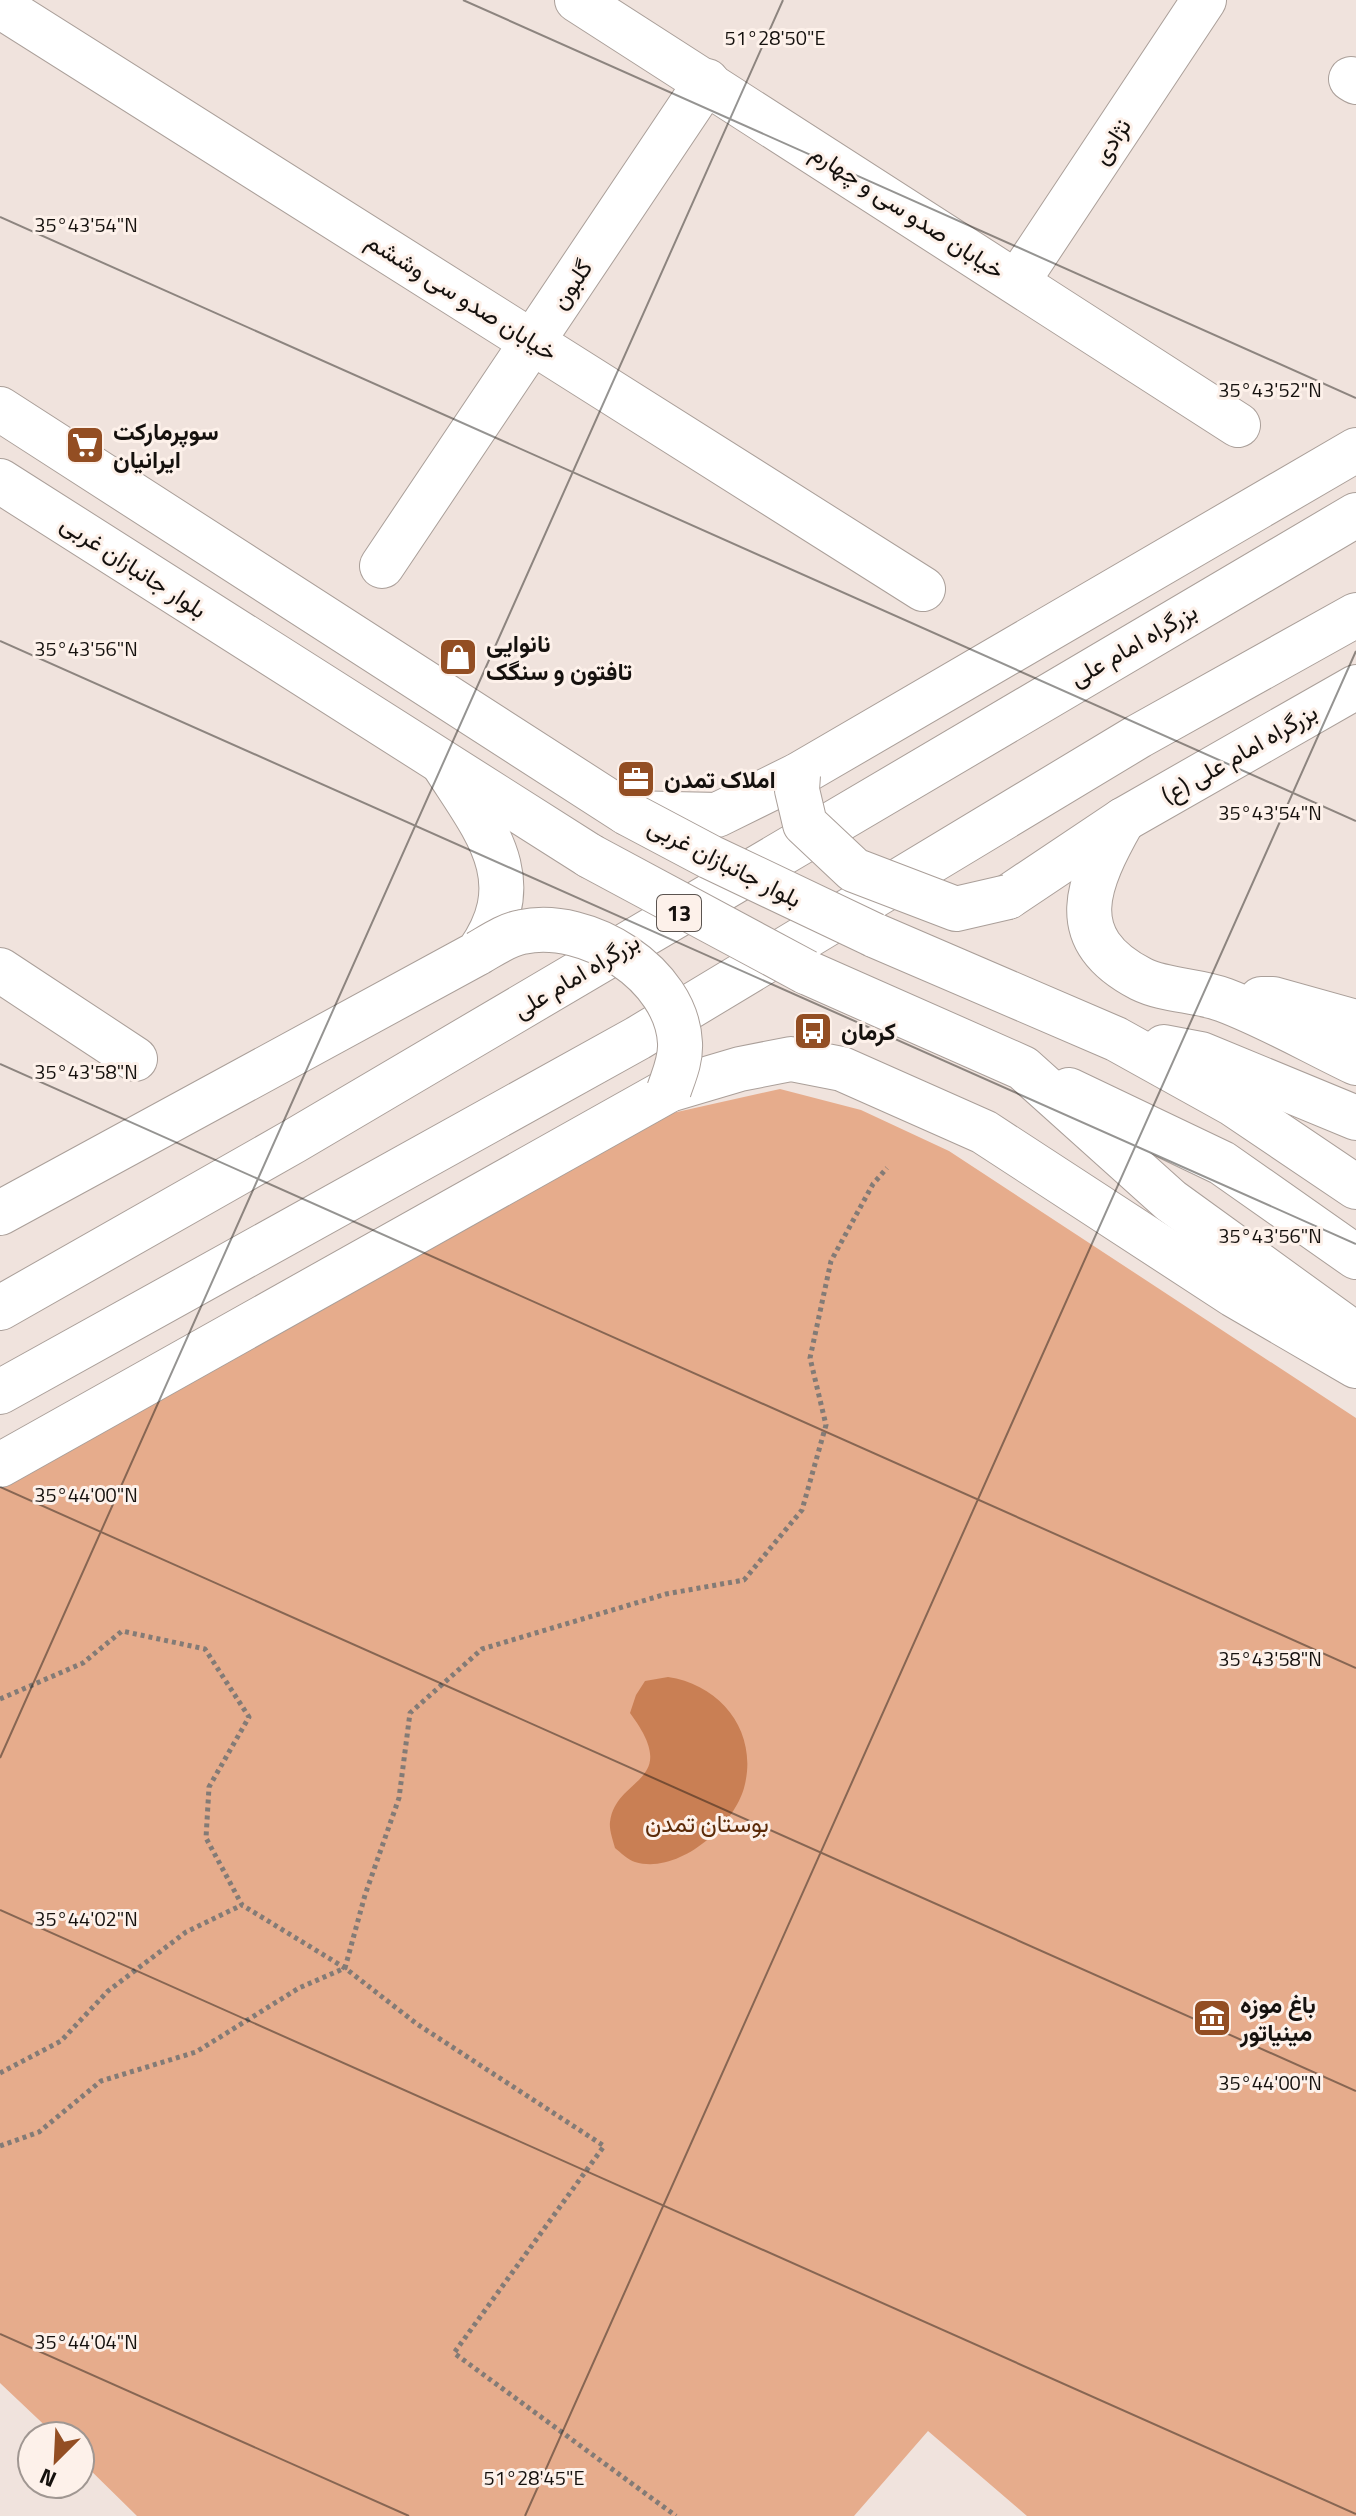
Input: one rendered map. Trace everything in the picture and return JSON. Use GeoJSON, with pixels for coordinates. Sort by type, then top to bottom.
{"type":"FeatureCollection","features":[{"type":"Feature","properties":{"kind":"main road","name":"خیابان صدو سی و چهارم"},"geometry":{"type":"LineString","coordinates":[[577,0],[1238,425]]}},
{"type":"Feature","properties":{"kind":"main road","name":"نژادی"},"geometry":{"type":"LineString","coordinates":[[1017,282],[1204,0]]}},
{"type":"Feature","properties":{"kind":"main road","name":"خیابان صدو سی وششم"},"geometry":{"type":"LineString","coordinates":[[0,6],[923,589]]}},
{"type":"Feature","properties":{"kind":"main road","name":"گلبون"},"geometry":{"type":"LineString","coordinates":[[382,566],[707,81]]}},
{"type":"Feature","properties":{"kind":"main road","name":"بلوار جانبازان غربی"},"geometry":{"type":"LineString","coordinates":[[0,409],[627,813],[710,857],[874,935],[1116,1039],[1233,1104],[1356,1187]]}},
{"type":"Feature","properties":{"kind":"main road"},"geometry":{"type":"LineString","coordinates":[[627,813],[717,815],[798,775],[1356,450]]}},
{"type":"Feature","properties":{"kind":"main road","name":"بلوار جانبازان غربی"},"geometry":{"type":"LineString","coordinates":[[0,481],[590,856],[806,972],[1023,1068],[1222,1163],[1356,1257]]}},
{"type":"Feature","properties":{"kind":"main road","name":"بزرگراه امام علی"},"geometry":{"type":"LineString","coordinates":[[0,1308],[294,1141],[1356,515]]}},
{"type":"Feature","properties":{"kind":"main road"},"geometry":{"type":"LineString","coordinates":[[0,1392],[638,1038],[1139,736],[1356,615]]}},
{"type":"Feature","properties":{"kind":"main road","name":"بزرگراه امام علی (ع)"},"geometry":{"type":"LineString","coordinates":[[798,775],[797,790],[805,824],[854,870],[956,909],[1008,897],[1123,820],[1356,687]]}},
{"type":"Feature","properties":{"kind":"main road"},"geometry":{"type":"LineString","coordinates":[[444,765],[496,851],[502,872],[497,923],[478,953]]}},
{"type":"Feature","properties":{"kind":"main road"},"geometry":{"type":"LineString","coordinates":[[1123,820],[1094,871],[1088,908],[1098,947],[1142,980],[1223,1000],[1356,1063]]}},
{"type":"Feature","properties":{"kind":"main road"},"geometry":{"type":"LineString","coordinates":[[0,1213],[523,931],[548,932],[600,944],[628,960],[652,980],[669,1002],[680,1042],[677,1068],[669,1090]]}},
{"type":"Feature","properties":{"kind":"main road"},"geometry":{"type":"LineString","coordinates":[[0,970],[135,1059]]}},
{"type":"Feature","properties":{"kind":"main road"},"geometry":{"type":"LineString","coordinates":[[1223,1000],[1273,999],[1356,1022]]}},
{"type":"Feature","properties":{"kind":"main road"},"geometry":{"type":"LineString","coordinates":[[1116,1039],[1201,1054],[1356,1118]]}},
{"type":"Feature","properties":{"kind":"main road"},"geometry":{"type":"LineString","coordinates":[[0,1465],[669,1090],[740,1069],[791,1059],[856,1074],[984,1132],[1234,1295],[1356,1366]]}},
{"type":"Feature","properties":{"kind":"main road","name":"بلوار جانبازان غربی"},"geometry":{"type":"LineString","coordinates":[[1023,1068],[1171,1201],[1356,1335]]}},
{"type":"Feature","properties":{"kind":"path"},"geometry":{"type":"LineString","coordinates":[[345,1968],[365,1895],[399,1798],[410,1713],[482,1649],[666,1594],[744,1580],[802,1510],[826,1425],[810,1358],[831,1261],[873,1184],[887,1168]]}},
{"type":"Feature","properties":{"kind":"path"},"geometry":{"type":"LineString","coordinates":[[0,1699],[83,1663],[122,1631],[205,1649],[249,1717],[209,1787],[206,1838],[242,1905],[345,1968],[417,2024],[604,2146],[454,2353],[676,2516]]}},
{"type":"Feature","properties":{"kind":"path"},"geometry":{"type":"LineString","coordinates":[[0,2073],[61,2041],[108,1991],[186,1932],[242,1905]]}},
{"type":"Feature","properties":{"kind":"path"},"geometry":{"type":"LineString","coordinates":[[0,2146],[39,2132],[101,2081],[196,2052],[299,1988],[345,1968]]}},
{"type":"Feature","properties":{"kind":"green space","name":"بوستان تمدن"},"geometry":{"type":"Polygon","coordinates":[[[780,1089],[861,1110],[949,1151],[1356,1418],[1356,2516],[1027,2516],[928,2431],[854,2516],[137,2516],[96,2476],[96,2420],[39,2420],[0,2383],[0,1484],[668,1114],[780,1089]]]}},
{"type":"Feature","properties":{"kind":"shaded area"},"geometry":{"type":"Polygon","coordinates":[[[668,1677],[705,1690],[732,1715],[746,1749],[744,1788],[728,1818],[702,1844],[669,1861],[652,1864],[635,1862],[615,1848],[610,1822],[623,1795],[649,1766],[650,1753],[645,1736],[630,1713],[636,1695],[645,1681],[668,1677]]]}},
{"type":"Feature","properties":{"kind":"place","name":"سوپرمارکت ایرانیان"},"geometry":{"type":"Point","coordinates":[85,445]}},
{"type":"Feature","properties":{"kind":"place","name":"نانوایی تافتون و سنگک"},"geometry":{"type":"Point","coordinates":[458,657]}},
{"type":"Feature","properties":{"kind":"place","name":"املاک تمدن"},"geometry":{"type":"Point","coordinates":[636,779]}},
{"type":"Feature","properties":{"kind":"place","name":"کرمان"},"geometry":{"type":"Point","coordinates":[813,1031]}},
{"type":"Feature","properties":{"kind":"place","name":"باغ موزه مینیاتور"},"geometry":{"type":"Point","coordinates":[1212,2018]}}]}
